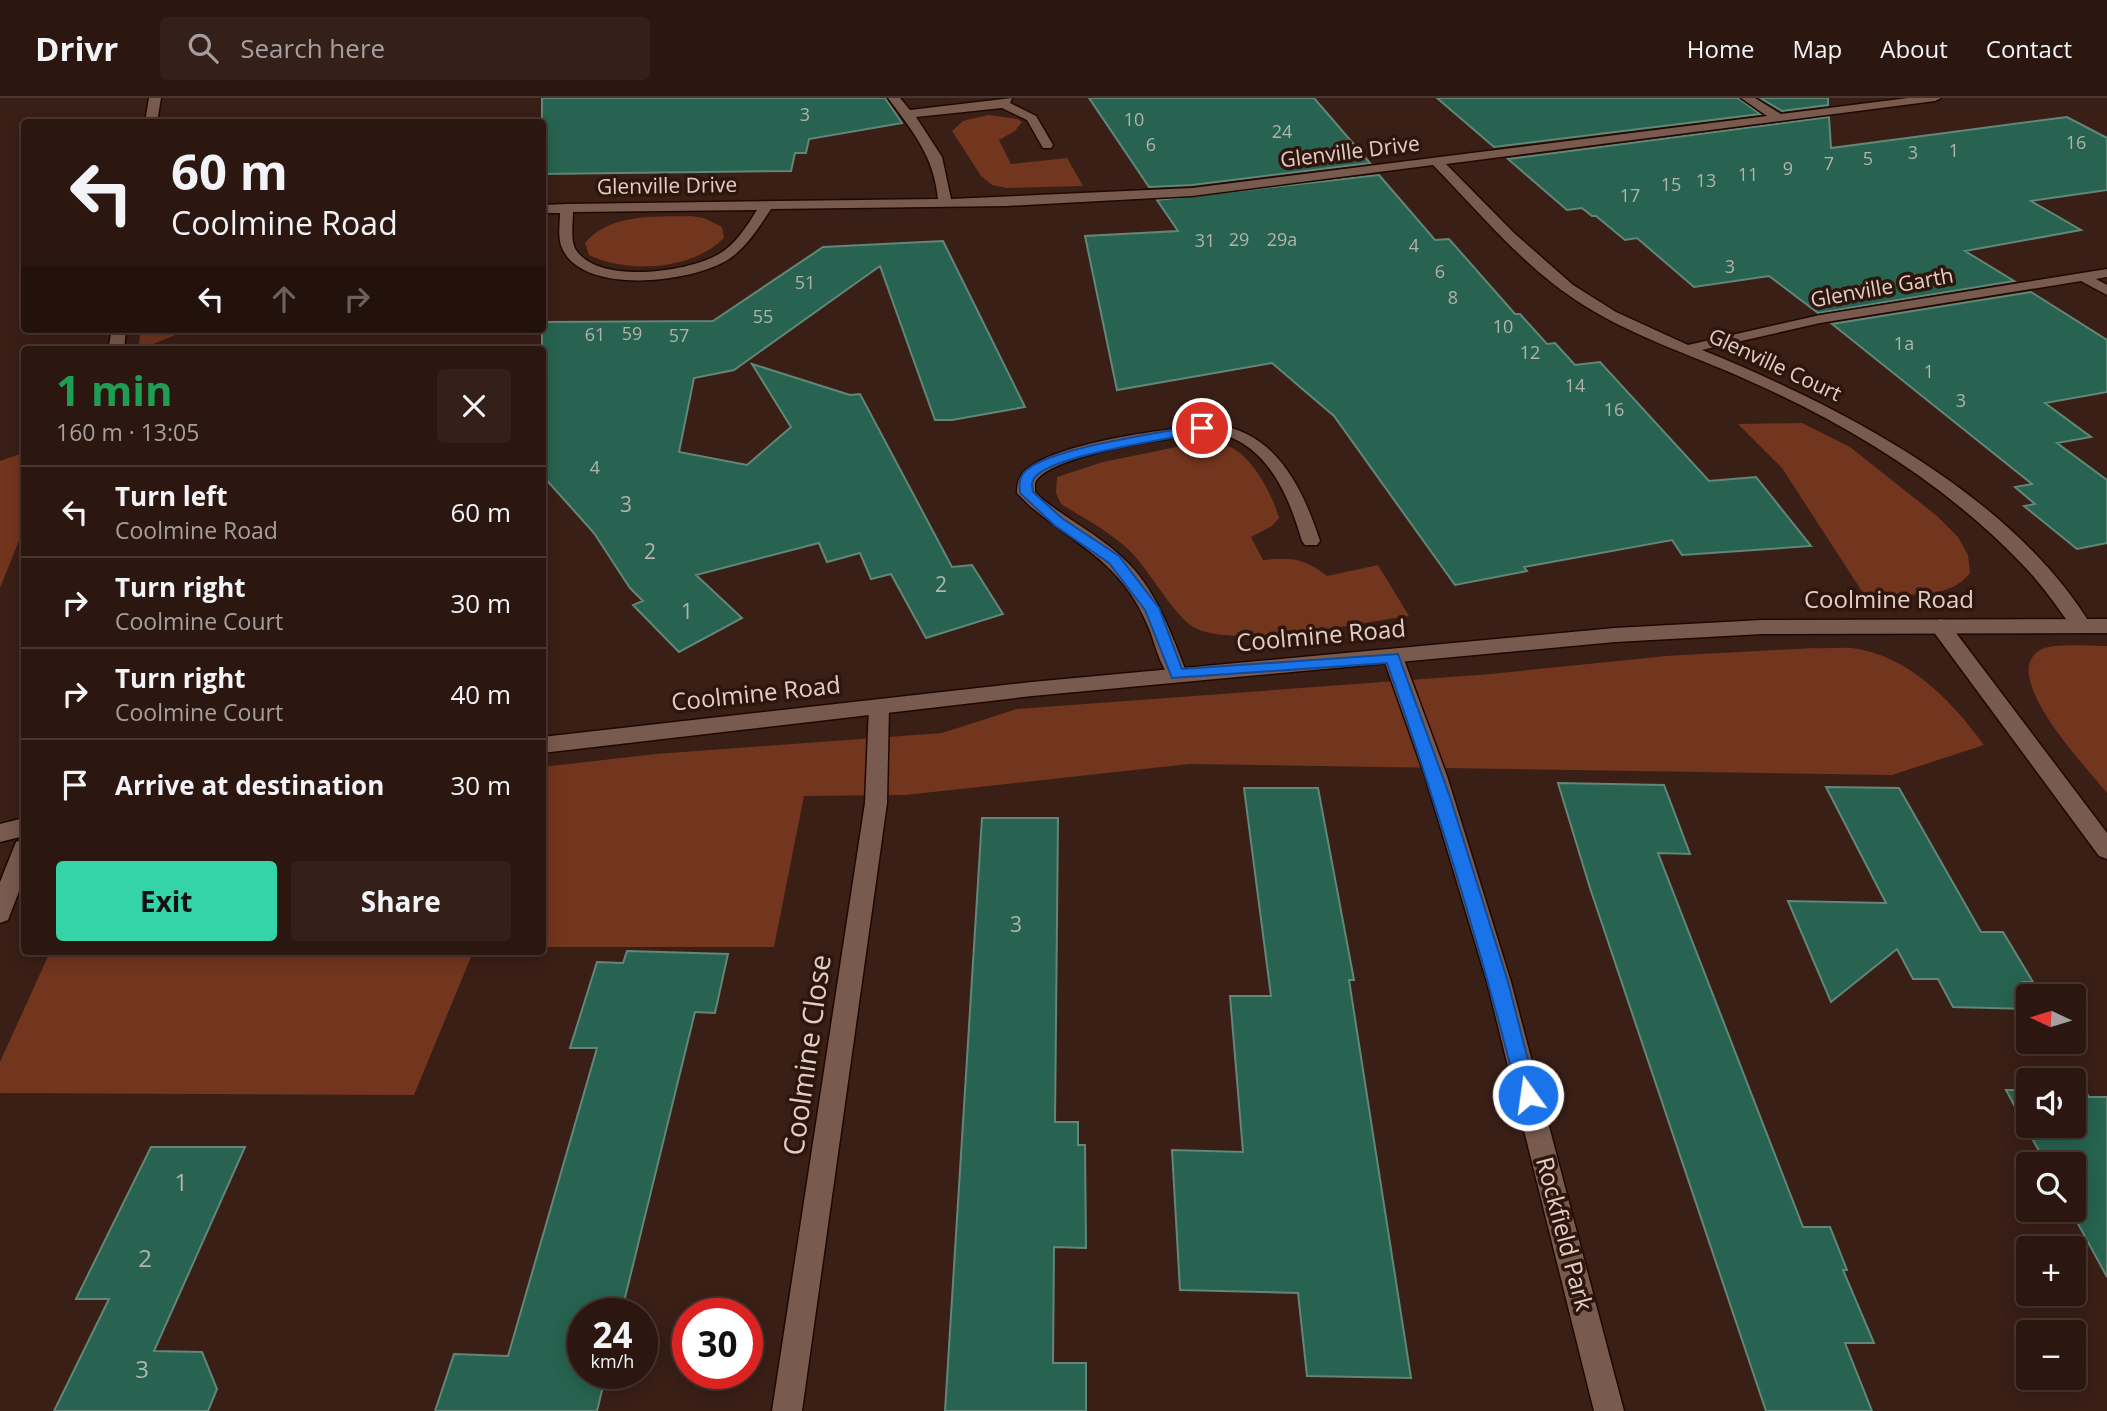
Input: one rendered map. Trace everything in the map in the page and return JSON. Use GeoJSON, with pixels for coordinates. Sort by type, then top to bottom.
{"type":"FeatureCollection","features":[{"type":"Feature","properties":{"kind":"street"},"geometry":{"type":"LineString","coordinates":[[152,119],[155,98]]}},
{"type":"Feature","properties":{"kind":"street"},"geometry":{"type":"LineString","coordinates":[[894,98],[936,153],[943,171],[945,203]]}},
{"type":"Feature","properties":{"kind":"street"},"geometry":{"type":"LineString","coordinates":[[1747,98],[1779,118]]}},
{"type":"Feature","properties":{"kind":"street","name":"Glenville Drive"},"geometry":{"type":"LineString","coordinates":[[546,209],[945,203],[1192,192],[1936,98]]}},
{"type":"Feature","properties":{"kind":"street"},"geometry":{"type":"LineString","coordinates":[[907,114],[1005,101],[1032,118],[1047,145]]}},
{"type":"Feature","properties":{"kind":"street","name":"Glenville Court"},"geometry":{"type":"LineString","coordinates":[[1437,162],[1516,241],[1587,301],[1781,389],[1880,440],[1950,489],[2029,560],[2081,625]]}},
{"type":"Feature","properties":{"kind":"street","name":"Glenville Drive"},"geometry":{"type":"LineString","coordinates":[[567,208],[570,251],[584,264],[620,275],[649,275],[691,269],[721,259],[736,248],[767,205]]}},
{"type":"Feature","properties":{"kind":"street","name":"Glenville Garth"},"geometry":{"type":"LineString","coordinates":[[1689,349],[1821,319],[2107,273]]}},
{"type":"Feature","properties":{"kind":"street"},"geometry":{"type":"LineString","coordinates":[[2083,276],[2107,291]]}},
{"type":"Feature","properties":{"kind":"street"},"geometry":{"type":"LineString","coordinates":[[1177,674],[1152,608],[1114,559],[1059,522],[1026,493],[1026,481],[1032,471],[1074,454],[1133,441],[1202,428],[1230,431],[1266,453],[1302,508],[1311,541]]}},
{"type":"Feature","properties":{"kind":"street"},"geometry":{"type":"LineString","coordinates":[[1940,626],[2107,850]]}},
{"type":"Feature","properties":{"kind":"street","name":"Coolmine Road"},"geometry":{"type":"LineString","coordinates":[[546,745],[1177,674],[1393,657],[1615,635],[1762,628],[2107,626]]}},
{"type":"Feature","properties":{"kind":"street","name":"Rockfield Park"},"geometry":{"type":"LineString","coordinates":[[1393,657],[1430,758],[1499,982],[1609,1411]]}},
{"type":"Feature","properties":{"kind":"street","name":"Coolmine Close"},"geometry":{"type":"LineString","coordinates":[[787,1411],[876,803],[879,707]]}},
{"type":"Feature","properties":{"kind":"street"},"geometry":{"type":"LineString","coordinates":[[0,834],[21,828]]}},
{"type":"Feature","properties":{"kind":"street"},"geometry":{"type":"LineString","coordinates":[[0,913],[21,856]]}},
{"type":"Feature","properties":{"kind":"shaded area"},"geometry":{"type":"Polygon","coordinates":[[[988,115],[1018,119],[1022,122],[1015,131],[999,140],[1011,164],[1067,158],[1083,186],[1007,188],[992,185],[981,176],[952,131],[963,121],[988,115]]]}},
{"type":"Feature","properties":{"kind":"shaded area"},"geometry":{"type":"Polygon","coordinates":[[[648,217],[704,218],[722,227],[724,238],[711,249],[678,262],[660,266],[622,265],[589,255],[585,243],[595,233],[620,222],[648,217]]]}},
{"type":"Feature","properties":{"kind":"shaded area"},"geometry":{"type":"Polygon","coordinates":[[[140,333],[181,333],[148,346],[139,346],[140,333]]]}},
{"type":"Feature","properties":{"kind":"shaded area"},"geometry":{"type":"Polygon","coordinates":[[[1802,423],[1850,447],[1937,516],[1958,537],[1968,555],[1970,573],[1948,589],[1935,593],[1863,593],[1782,468],[1738,424],[1802,423]]]}},
{"type":"Feature","properties":{"kind":"shaded area"},"geometry":{"type":"Polygon","coordinates":[[[1201,442],[1234,449],[1249,461],[1267,489],[1279,518],[1272,526],[1251,537],[1263,560],[1297,560],[1312,565],[1327,576],[1378,565],[1409,616],[1270,635],[1217,634],[1197,629],[1180,616],[1131,552],[1107,532],[1061,504],[1056,493],[1057,477],[1103,462],[1201,442]]]}},
{"type":"Feature","properties":{"kind":"shaded area"},"geometry":{"type":"Polygon","coordinates":[[[20,454],[20,538],[0,588],[0,461],[20,454]]]}},
{"type":"Feature","properties":{"kind":"shaded area"},"geometry":{"type":"Polygon","coordinates":[[[2064,645],[2107,646],[2107,793],[2050,721],[2029,678],[2030,661],[2042,649],[2064,645]]]}},
{"type":"Feature","properties":{"kind":"shaded area"},"geometry":{"type":"Polygon","coordinates":[[[1814,648],[1857,649],[1882,656],[1916,674],[1946,700],[1984,745],[1892,775],[1189,764],[905,795],[804,796],[774,947],[546,947],[546,767],[656,754],[942,733],[1017,709],[1491,674],[1666,656],[1814,648]]]}},
{"type":"Feature","properties":{"kind":"shaded area"},"geometry":{"type":"Polygon","coordinates":[[[49,955],[472,955],[414,1095],[0,1093],[0,1062],[49,955]]]}},
{"type":"Feature","properties":{"kind":"building"},"geometry":{"type":"Polygon","coordinates":[[[542,98],[885,98],[902,123],[809,139],[806,153],[795,153],[791,171],[546,174],[546,119],[542,119],[542,98]]]}},
{"type":"Feature","properties":{"kind":"building"},"geometry":{"type":"Polygon","coordinates":[[[1089,98],[1314,98],[1370,163],[1192,185],[1149,187],[1089,98]]]}},
{"type":"Feature","properties":{"kind":"building"},"geometry":{"type":"Polygon","coordinates":[[[1437,98],[1738,98],[1760,114],[1494,147],[1437,98]]]}},
{"type":"Feature","properties":{"kind":"building"},"geometry":{"type":"Polygon","coordinates":[[[1760,98],[1828,98],[1828,105],[1782,111],[1760,98]]]}},
{"type":"Feature","properties":{"kind":"building"},"geometry":{"type":"Polygon","coordinates":[[[1829,117],[1831,148],[2067,117],[2107,138],[2107,190],[2031,201],[2081,230],[1965,251],[2014,281],[1818,313],[1769,276],[1694,287],[1637,238],[1625,240],[1582,208],[1567,210],[1508,159],[1829,117]]]}},
{"type":"Feature","properties":{"kind":"building"},"geometry":{"type":"Polygon","coordinates":[[[1379,175],[1435,240],[1449,239],[1515,314],[1520,314],[1547,344],[1555,343],[1575,365],[1600,362],[1709,481],[1756,477],[1811,546],[1682,555],[1672,540],[1524,567],[1527,571],[1455,585],[1334,416],[1272,363],[1117,390],[1085,236],[1178,231],[1157,200],[1379,175]]]}},
{"type":"Feature","properties":{"kind":"building"},"geometry":{"type":"Polygon","coordinates":[[[943,241],[1025,407],[952,420],[935,420],[880,266],[734,370],[694,378],[679,452],[747,465],[791,427],[752,364],[850,395],[860,394],[952,567],[972,565],[1003,614],[926,638],[891,574],[871,579],[860,553],[827,562],[819,543],[696,575],[742,618],[679,652],[633,605],[643,601],[630,588],[594,533],[546,479],[546,346],[542,346],[542,333],[546,333],[546,322],[713,321],[823,247],[943,241]]]}},
{"type":"Feature","properties":{"kind":"building"},"geometry":{"type":"Polygon","coordinates":[[[2031,292],[2107,340],[2107,392],[2045,403],[2091,437],[2057,443],[2107,480],[2107,543],[2077,549],[2024,506],[2035,504],[2015,487],[2032,484],[1832,324],[2031,292]]]}},
{"type":"Feature","properties":{"kind":"building"},"geometry":{"type":"Polygon","coordinates":[[[1558,783],[1664,785],[1690,854],[1658,853],[1803,1227],[1830,1227],[1847,1270],[1843,1270],[1874,1343],[1845,1343],[1872,1411],[1766,1411],[1590,888],[1558,783]]]}},
{"type":"Feature","properties":{"kind":"building"},"geometry":{"type":"Polygon","coordinates":[[[1826,787],[1899,788],[1981,932],[2003,932],[2033,982],[2016,984],[2016,1009],[1953,1007],[1938,979],[1913,979],[1897,949],[1831,1002],[1788,901],[1886,903],[1826,787]]]}},
{"type":"Feature","properties":{"kind":"building"},"geometry":{"type":"Polygon","coordinates":[[[1244,788],[1318,788],[1354,980],[1349,980],[1411,1378],[1307,1376],[1298,1293],[1180,1290],[1172,1150],[1243,1152],[1230,996],[1271,996],[1244,788]]]}},
{"type":"Feature","properties":{"kind":"building"},"geometry":{"type":"Polygon","coordinates":[[[982,818],[1058,818],[1055,1122],[1078,1122],[1078,1145],[1085,1145],[1086,1248],[1054,1247],[1053,1363],[1086,1363],[1086,1411],[945,1411],[982,818]]]}},
{"type":"Feature","properties":{"kind":"building"},"geometry":{"type":"Polygon","coordinates":[[[627,951],[728,954],[715,1013],[695,1012],[625,1298],[567,1298],[567,1389],[602,1389],[597,1411],[435,1411],[454,1354],[508,1356],[597,1048],[570,1048],[597,962],[623,963],[627,951]]]}},
{"type":"Feature","properties":{"kind":"building"},"geometry":{"type":"Polygon","coordinates":[[[2006,1090],[2016,1090],[2016,1108],[2006,1090]]]}},
{"type":"Feature","properties":{"kind":"building"},"geometry":{"type":"Polygon","coordinates":[[[2086,1092],[2089,1097],[2107,1097],[2107,1277],[2077,1222],[2086,1222],[2086,1152],[2040,1152],[2032,1138],[2086,1138],[2086,1092]]]}},
{"type":"Feature","properties":{"kind":"building"},"geometry":{"type":"Polygon","coordinates":[[[151,1147],[245,1147],[154,1351],[202,1352],[217,1389],[208,1411],[54,1411],[109,1299],[76,1299],[151,1147]]]}},
{"type":"Feature","properties":{"kind":"route"},"geometry":{"type":"LineString","coordinates":[[1202,428],[1074,454],[1032,471],[1026,481],[1026,493],[1059,522],[1114,559],[1152,608],[1177,674],[1393,657],[1430,758],[1499,982],[1528,1095]]}}]}
